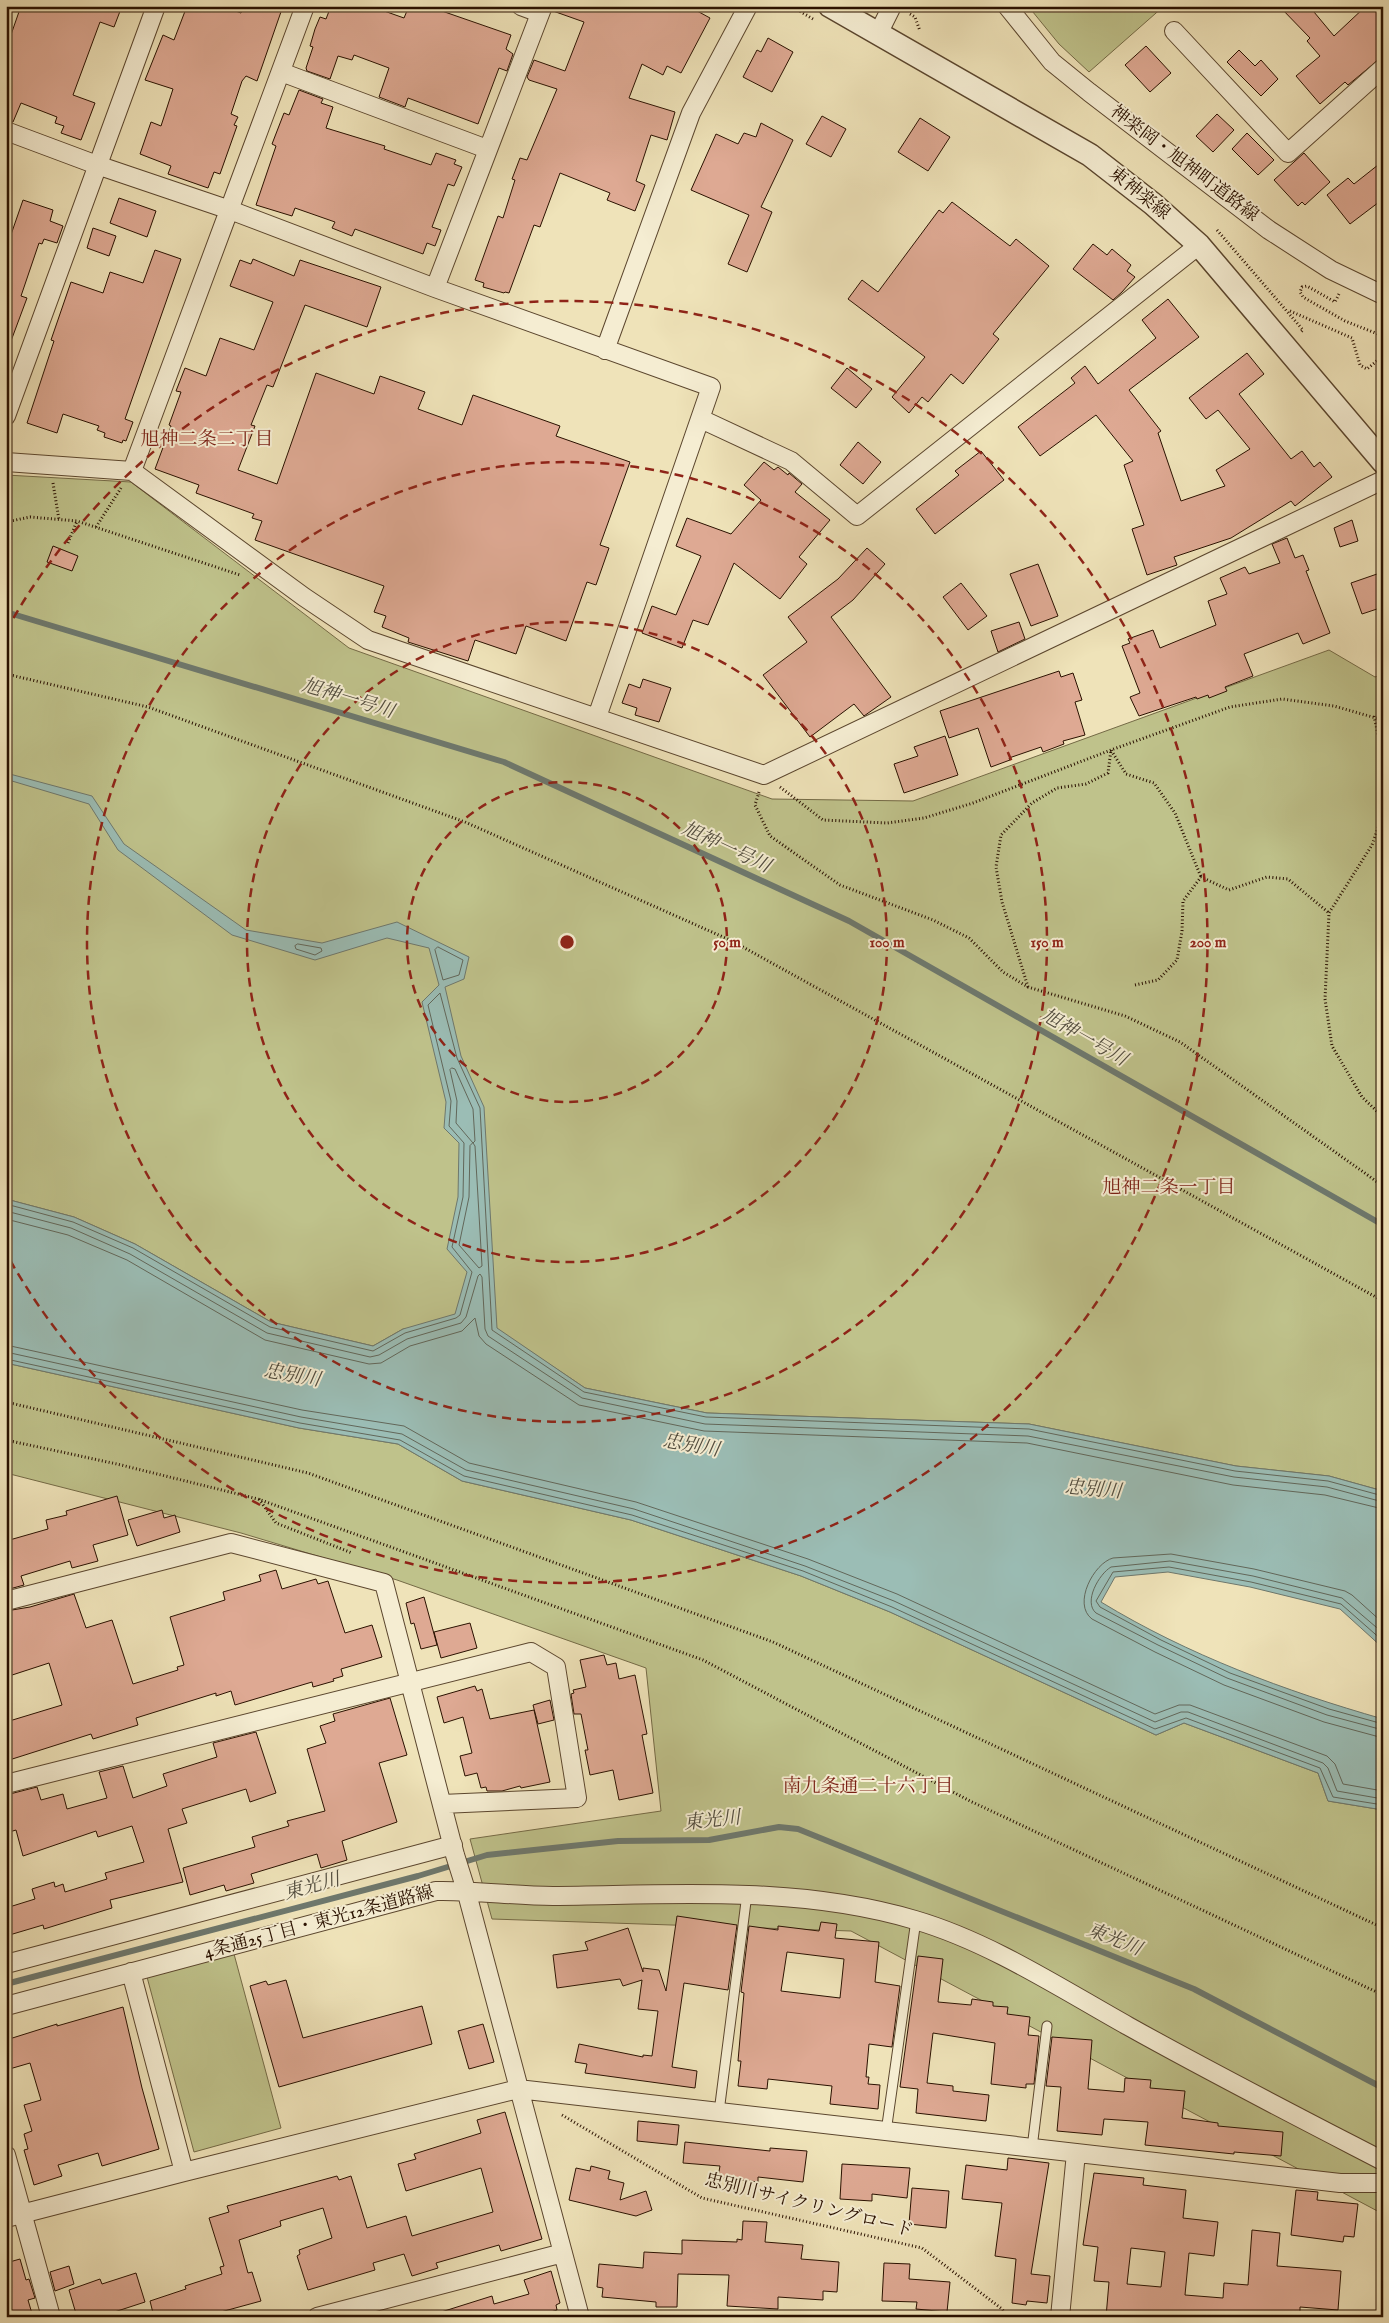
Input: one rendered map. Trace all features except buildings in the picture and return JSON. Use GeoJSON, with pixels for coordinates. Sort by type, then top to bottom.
{"type":"FeatureCollection","features":[{"type":"Feature","properties":{"kind":"street"},"geometry":{"type":"LineString","coordinates":[[6,416],[156,6]]}},
{"type":"Feature","properties":{"kind":"street"},"geometry":{"type":"LineString","coordinates":[[132,471],[304,6]]}},
{"type":"Feature","properties":{"kind":"street"},"geometry":{"type":"LineString","coordinates":[[435,288],[487,148],[542,10],[521,6]]}},
{"type":"Feature","properties":{"kind":"street"},"geometry":{"type":"LineString","coordinates":[[604,350],[691,113],[748,6]]}},
{"type":"Feature","properties":{"kind":"street"},"geometry":{"type":"LineString","coordinates":[[878,34],[892,6]]}},
{"type":"Feature","properties":{"kind":"street","name":"神楽岡・旭神町道路線"},"geometry":{"type":"LineString","coordinates":[[1007,6],[1052,62],[1089,92],[1269,230],[1331,270],[1383,295]]}},
{"type":"Feature","properties":{"kind":"street","name":"東神楽線"},"geometry":{"type":"LineString","coordinates":[[823,14],[878,34],[1090,155],[1153,204],[1199,245],[1383,462]]}},
{"type":"Feature","properties":{"kind":"street"},"geometry":{"type":"LineString","coordinates":[[1174,31],[1288,153],[1383,68]]}},
{"type":"Feature","properties":{"kind":"street"},"geometry":{"type":"LineString","coordinates":[[281,72],[487,148]]}},
{"type":"Feature","properties":{"kind":"street"},"geometry":{"type":"LineString","coordinates":[[6,132],[230,210],[435,288],[711,387],[597,718]]}},
{"type":"Feature","properties":{"kind":"street"},"geometry":{"type":"LineString","coordinates":[[701,419],[791,461],[857,516],[1199,245]]}},
{"type":"Feature","properties":{"kind":"street"},"geometry":{"type":"LineString","coordinates":[[6,462],[132,471],[296,591],[368,640],[764,775],[1383,480]]}},
{"type":"Feature","properties":{"kind":"street"},"geometry":{"type":"LineString","coordinates":[[6,1601],[231,1543],[384,1583],[580,2317]]}},
{"type":"Feature","properties":{"kind":"street"},"geometry":{"type":"LineString","coordinates":[[6,1784],[531,1652],[556,1667],[577,1798],[442,1804]]}},
{"type":"Feature","properties":{"kind":"street"},"geometry":{"type":"LineString","coordinates":[[6,1964],[454,1850]]}},
{"type":"Feature","properties":{"kind":"street","name":"4条通25丁目・東光12条道路線"},"geometry":{"type":"LineString","coordinates":[[6,2006],[463,1882],[549,1896],[747,1894],[834,1901],[916,1920],[993,1951],[1178,2054],[1383,2161]]}},
{"type":"Feature","properties":{"kind":"street"},"geometry":{"type":"LineString","coordinates":[[132,1972],[184,2172]]}},
{"type":"Feature","properties":{"kind":"street"},"geometry":{"type":"LineString","coordinates":[[14,2216],[518,2089],[1340,2183],[1383,2183]]}},
{"type":"Feature","properties":{"kind":"street"},"geometry":{"type":"LineString","coordinates":[[1060,2317],[1076,2153]]}},
{"type":"Feature","properties":{"kind":"street"},"geometry":{"type":"LineString","coordinates":[[6,2155],[14,2216],[51,2317]]}},
{"type":"Feature","properties":{"kind":"street"},"geometry":{"type":"LineString","coordinates":[[317,2317],[563,2253]]}},
{"type":"Feature","properties":{"kind":"lane"},"geometry":{"type":"LineString","coordinates":[[719,2112],[747,1894]]}},
{"type":"Feature","properties":{"kind":"lane"},"geometry":{"type":"LineString","coordinates":[[886,2132],[916,1920]]}},
{"type":"Feature","properties":{"kind":"lane"},"geometry":{"type":"LineString","coordinates":[[1032,2148],[1047,2026]]}},
{"type":"Feature","properties":{"kind":"path"},"geometry":{"type":"LineString","coordinates":[[791,6],[823,14]]}},
{"type":"Feature","properties":{"kind":"path"},"geometry":{"type":"LineString","coordinates":[[1348,297],[1339,293],[1335,302],[1307,286],[1302,287],[1300,292],[1303,297],[1345,320],[1383,336]]}},
{"type":"Feature","properties":{"kind":"path"},"geometry":{"type":"LineString","coordinates":[[1289,311],[1352,338],[1360,365],[1367,369],[1383,356]]}},
{"type":"Feature","properties":{"kind":"path"},"geometry":{"type":"LineString","coordinates":[[50,465],[59,520]]}},
{"type":"Feature","properties":{"kind":"path"},"geometry":{"type":"LineString","coordinates":[[96,528],[132,471]]}},
{"type":"Feature","properties":{"kind":"path"},"geometry":{"type":"LineString","coordinates":[[6,522],[30,517],[77,521],[241,576]]}},
{"type":"Feature","properties":{"kind":"path"},"geometry":{"type":"LineString","coordinates":[[68,543],[77,521]]}},
{"type":"Feature","properties":{"kind":"path"},"geometry":{"type":"LineString","coordinates":[[6,674],[148,707],[465,822],[732,941],[1383,1301]]}},
{"type":"Feature","properties":{"kind":"path"},"geometry":{"type":"LineString","coordinates":[[1383,720],[1334,706],[1282,699],[1230,707],[973,803],[924,818],[887,823],[823,820],[764,775],[756,805],[770,836],[840,885],[933,920],[969,938],[1003,972],[1028,987],[1125,1016],[1180,1042],[1383,1186]]}},
{"type":"Feature","properties":{"kind":"path"},"geometry":{"type":"LineString","coordinates":[[1374,716],[1383,757]]}},
{"type":"Feature","properties":{"kind":"path"},"geometry":{"type":"LineString","coordinates":[[1111,750],[1126,774],[1154,783],[1175,813],[1201,877],[1229,890],[1267,877],[1288,880],[1329,913]]}},
{"type":"Feature","properties":{"kind":"path"},"geometry":{"type":"LineString","coordinates":[[1028,987],[1002,902],[996,867],[1001,835],[1032,803],[1057,788],[1086,784],[1108,772],[1111,750]]}},
{"type":"Feature","properties":{"kind":"path"},"geometry":{"type":"LineString","coordinates":[[1383,814],[1372,845],[1329,913],[1325,999],[1332,1046],[1362,1097],[1383,1117]]}},
{"type":"Feature","properties":{"kind":"path"},"geometry":{"type":"LineString","coordinates":[[1134,985],[1158,980],[1176,960],[1182,931],[1183,900],[1201,877]]}},
{"type":"Feature","properties":{"kind":"path"},"geometry":{"type":"LineString","coordinates":[[6,1402],[308,1473],[773,1642],[1383,1928]]}},
{"type":"Feature","properties":{"kind":"path"},"geometry":{"type":"LineString","coordinates":[[6,1440],[116,1464],[258,1499],[703,1660],[970,1801],[1383,1996]]}},
{"type":"Feature","properties":{"kind":"path"},"geometry":{"type":"LineString","coordinates":[[258,1499],[276,1523],[356,1554]]}},
{"type":"Feature","properties":{"kind":"path","name":"忠別川サイクリングロード"},"geometry":{"type":"LineString","coordinates":[[560,2114],[702,2198],[922,2248],[1002,2309],[1007,2317]]}},
{"type":"Feature","properties":{"kind":"green space"},"geometry":{"type":"Polygon","coordinates":[[[1028,6],[1164,6],[1089,72],[1059,44],[1028,6]]]}},
{"type":"Feature","properties":{"kind":"green space"},"geometry":{"type":"Polygon","coordinates":[[[6,475],[131,482],[349,648],[772,799],[913,801],[1329,650],[1375,677],[1383,674],[1383,1491],[1329,1476],[1236,1466],[1029,1424],[707,1413],[585,1388],[497,1329],[403,1329],[373,1346],[271,1322],[135,1244],[74,1217],[6,1199],[6,475]]]}},
{"type":"Feature","properties":{"kind":"green space"},"geometry":{"type":"Polygon","coordinates":[[[6,1363],[299,1428],[398,1444],[462,1481],[631,1520],[801,1576],[890,1612],[1156,1735],[1184,1723],[1318,1773],[1328,1801],[1383,1810],[1383,2214],[851,1931],[492,1919],[470,1839],[661,1811],[646,1668],[397,1580],[241,1533],[6,1473],[6,1363]]]}},
{"type":"Feature","properties":{"kind":"green space"},"geometry":{"type":"Polygon","coordinates":[[[234,1954],[281,2128],[194,2152],[147,1977],[234,1954]]]}},
{"type":"Feature","properties":{"kind":"water","name":"忠別川"},"geometry":{"type":"Polygon","coordinates":[[[6,773],[92,796],[124,844],[246,930],[322,943],[397,922],[469,957],[464,979],[445,987],[461,1056],[484,1107],[497,1328],[585,1388],[707,1413],[1029,1424],[1236,1466],[1329,1476],[1383,1491],[1383,1648],[1340,1609],[1250,1587],[1168,1572],[1115,1577],[1101,1602],[1168,1639],[1238,1670],[1274,1684],[1383,1719],[1383,1810],[1328,1801],[1318,1773],[1184,1723],[1156,1735],[890,1612],[801,1576],[631,1520],[462,1481],[398,1444],[299,1428],[6,1363],[6,1199],[74,1217],[135,1244],[271,1322],[373,1346],[403,1329],[455,1314],[467,1272],[447,1249],[458,1197],[459,1143],[444,1128],[446,1102],[422,1002],[439,985],[429,948],[387,938],[315,960],[232,935],[118,850],[89,804],[12,781],[6,784],[6,773]]]}},
{"type":"Feature","properties":{"kind":"waterway","name":"旭神一号川"},"geometry":{"type":"LineString","coordinates":[[6,612],[504,762],[849,921],[1383,1225]]}},
{"type":"Feature","properties":{"kind":"waterway","name":"東光川"},"geometry":{"type":"LineString","coordinates":[[6,1984],[418,1876],[487,1855],[618,1841],[709,1840],[779,1827],[798,1829],[1194,1989],[1383,2088]]}},
{"type":"Feature","properties":{"kind":"district","name":"旭神二条二丁目"},"geometry":{"type":"Point","coordinates":[207,440]}},
{"type":"Feature","properties":{"kind":"district","name":"旭神二条一丁目"},"geometry":{"type":"Point","coordinates":[1169,1188]}},
{"type":"Feature","properties":{"kind":"district","name":"南九条通二十六丁目"},"geometry":{"type":"Point","coordinates":[868,1787]}}]}
